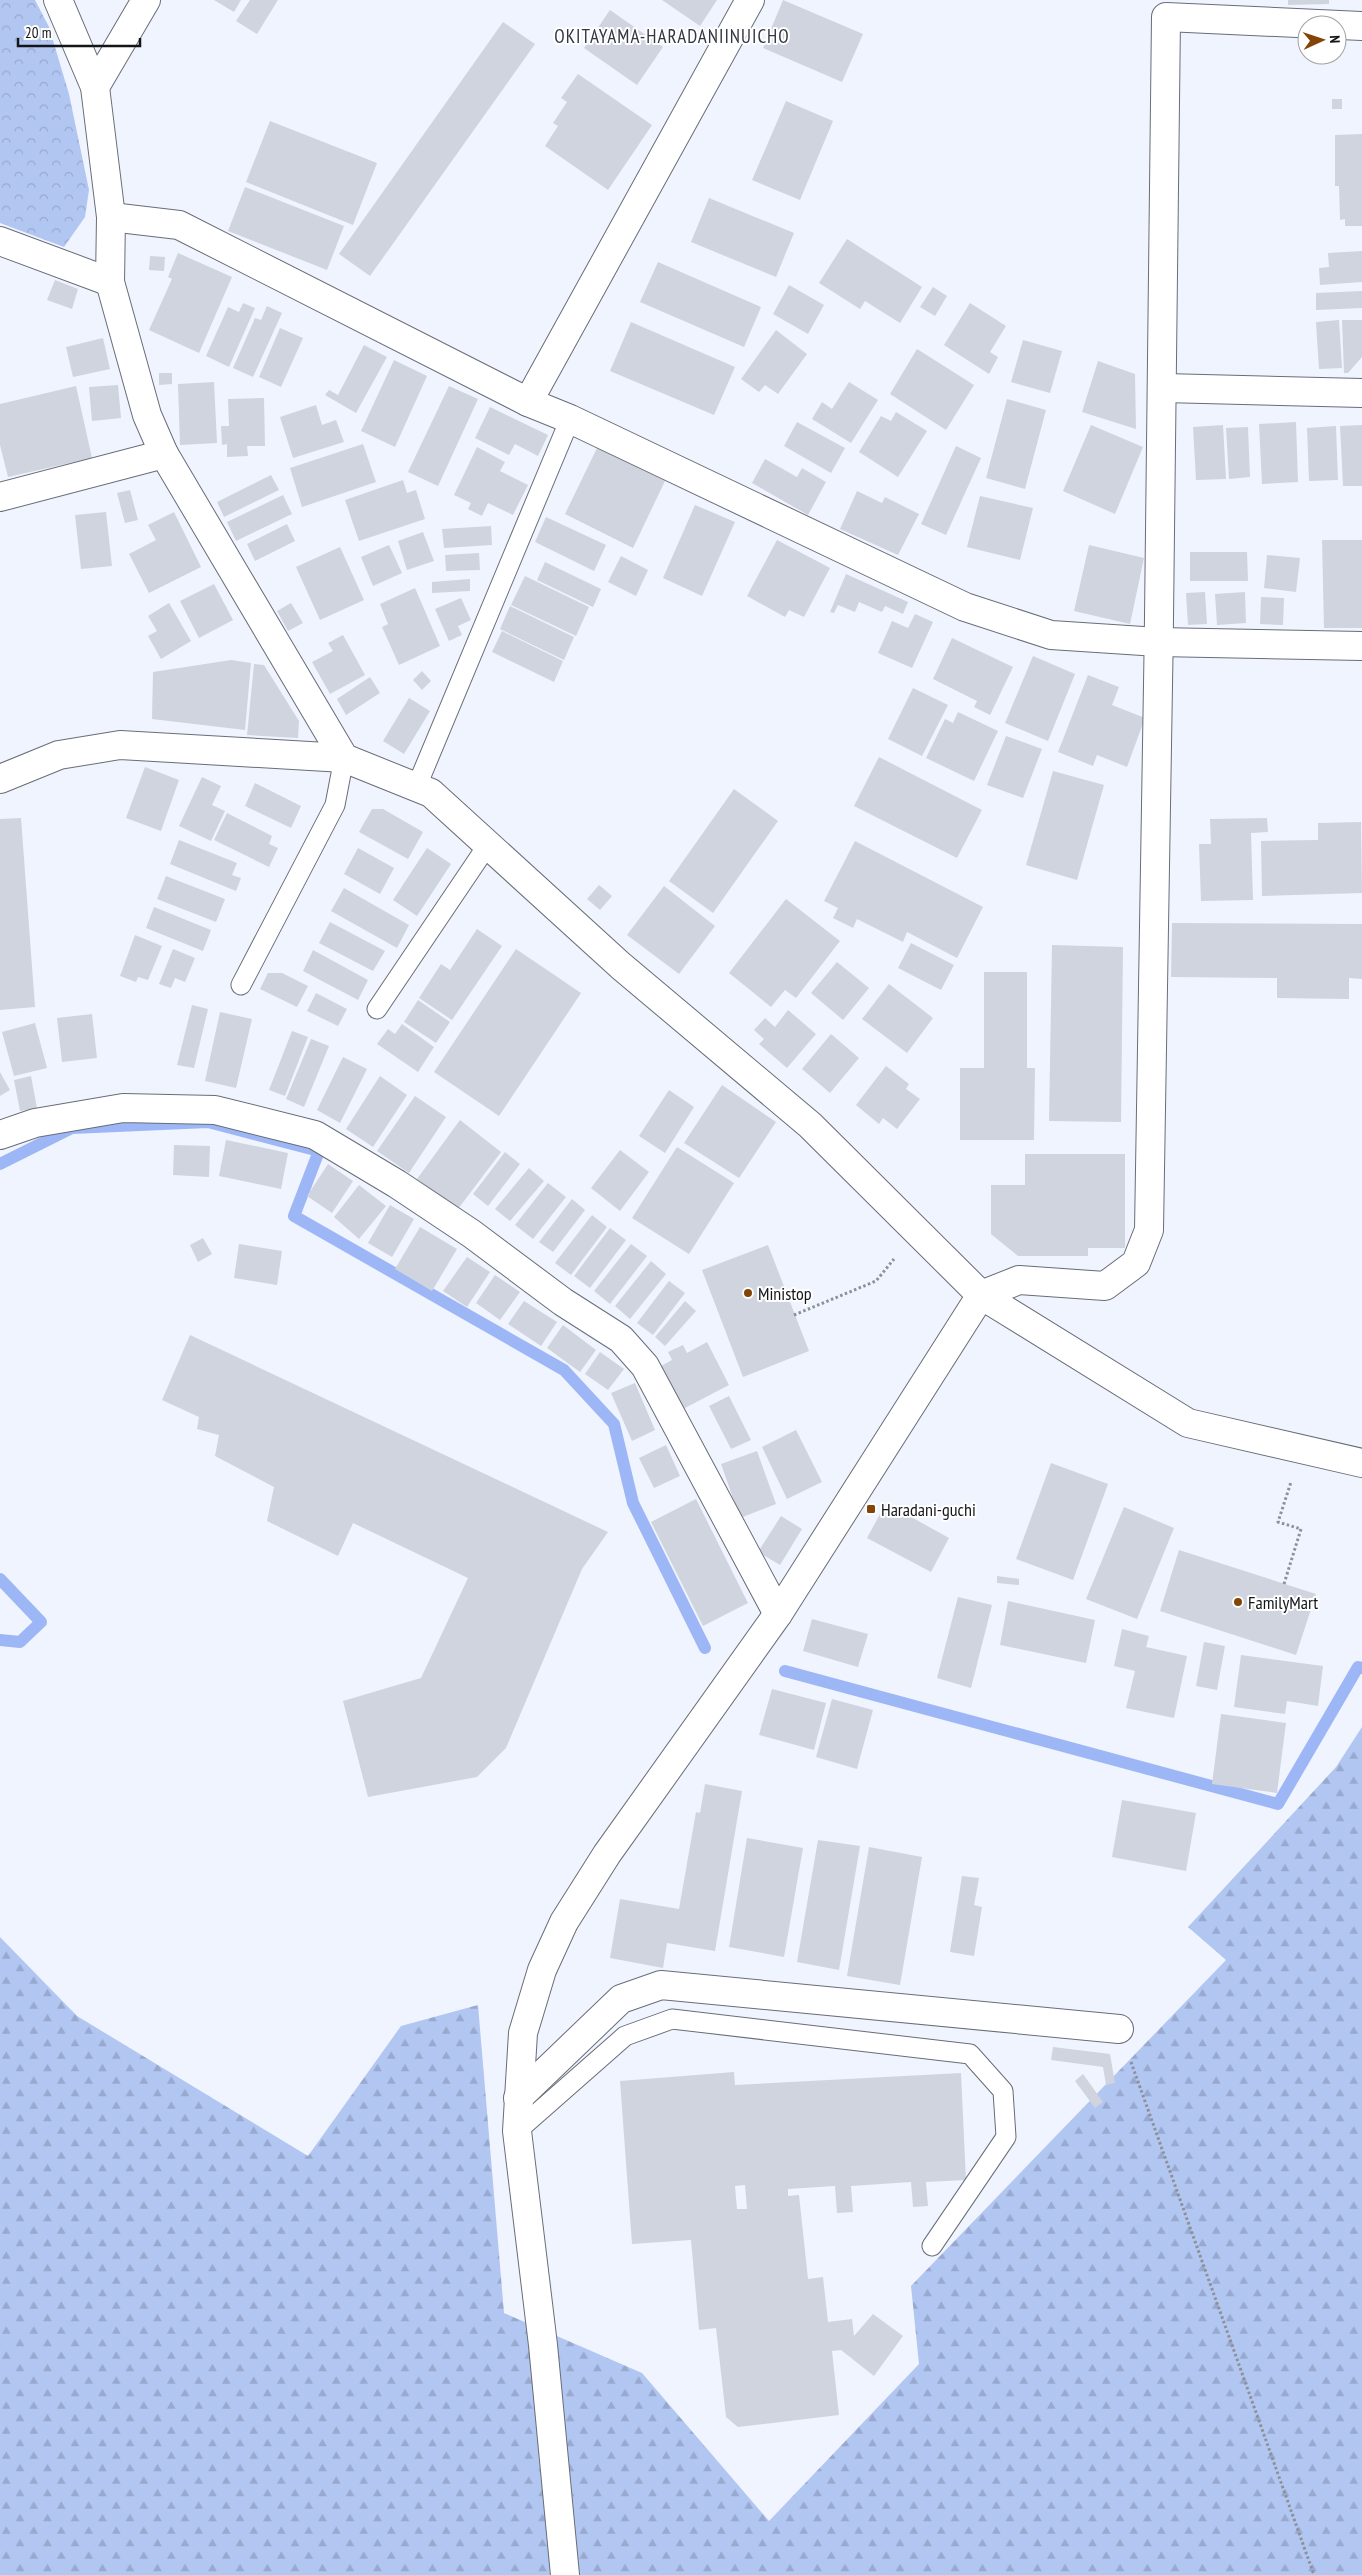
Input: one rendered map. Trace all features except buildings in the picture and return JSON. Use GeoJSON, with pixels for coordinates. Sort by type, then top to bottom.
{"type":"FeatureCollection","features":[{"type":"Feature","properties":{"kind":"street"},"geometry":{"type":"LineString","coordinates":[[58,0],[95,87],[111,217],[110,282],[147,415],[164,454],[344,758]]}},
{"type":"Feature","properties":{"kind":"street"},"geometry":{"type":"LineString","coordinates":[[95,87],[146,0]]}},
{"type":"Feature","properties":{"kind":"street"},"geometry":{"type":"LineString","coordinates":[[528,402],[750,0]]}},
{"type":"Feature","properties":{"kind":"street"},"geometry":{"type":"LineString","coordinates":[[565,2575],[543,2344],[517,2131],[523,2033],[542,1970],[564,1922],[607,1854],[778,1614],[981,1295],[1019,1280],[1105,1286],[1136,1263],[1150,1230],[1158,642],[1164,388],[1166,9],[1362,26]]}},
{"type":"Feature","properties":{"kind":"street"},"geometry":{"type":"LineString","coordinates":[[111,217],[179,225],[528,402],[570,419],[965,607],[1051,635],[1158,642],[1362,646]]}},
{"type":"Feature","properties":{"kind":"street"},"geometry":{"type":"LineString","coordinates":[[0,240],[110,282]]}},
{"type":"Feature","properties":{"kind":"street"},"geometry":{"type":"LineString","coordinates":[[1164,388],[1362,392]]}},
{"type":"Feature","properties":{"kind":"street"},"geometry":{"type":"LineString","coordinates":[[0,497],[164,454]]}},
{"type":"Feature","properties":{"kind":"street"},"geometry":{"type":"LineString","coordinates":[[0,780],[59,755],[120,745],[344,758],[431,793],[621,966],[810,1126],[981,1295],[1188,1423],[1362,1463]]}},
{"type":"Feature","properties":{"kind":"street"},"geometry":{"type":"LineString","coordinates":[[0,1135],[35,1123],[123,1108],[215,1110],[315,1135],[397,1184],[472,1234],[563,1302],[621,1339],[645,1366],[778,1614]]}},
{"type":"Feature","properties":{"kind":"street"},"geometry":{"type":"LineString","coordinates":[[518,2098],[621,1999],[661,1985],[1118,2029]]}},
{"type":"Feature","properties":{"kind":"lane"},"geometry":{"type":"LineString","coordinates":[[416,788],[570,419]]}},
{"type":"Feature","properties":{"kind":"lane"},"geometry":{"type":"LineString","coordinates":[[241,985],[335,805],[344,758]]}},
{"type":"Feature","properties":{"kind":"lane"},"geometry":{"type":"LineString","coordinates":[[377,1009],[487,846]]}},
{"type":"Feature","properties":{"kind":"lane"},"geometry":{"type":"LineString","coordinates":[[517,2131],[625,2036],[672,2019],[970,2054],[1003,2091],[1006,2137],[932,2246]]}},
{"type":"Feature","properties":{"kind":"path"},"geometry":{"type":"LineString","coordinates":[[794,1315],[876,1280],[917,1231]]}},
{"type":"Feature","properties":{"kind":"path"},"geometry":{"type":"LineString","coordinates":[[1284,1584],[1301,1529],[1278,1522],[1293,1477]]}},
{"type":"Feature","properties":{"kind":"path"},"geometry":{"type":"LineString","coordinates":[[1118,2029],[1314,2575]]}},
{"type":"Feature","properties":{"kind":"green space"},"geometry":{"type":"Polygon","coordinates":[[[0,0],[35,0],[49,27],[69,94],[89,190],[85,217],[64,247],[0,223],[0,0]]]}},
{"type":"Feature","properties":{"kind":"green space"},"geometry":{"type":"Polygon","coordinates":[[[1362,1727],[1362,2575],[0,2575],[0,1937],[77,2016],[308,2156],[401,2026],[478,2005],[504,2313],[642,2373],[769,2521],[919,2364],[911,2286],[1226,1960],[1188,1927],[1336,1767],[1362,1727]]]}},
{"type":"Feature","properties":{"kind":"waterway"},"geometry":{"type":"LineString","coordinates":[[0,1164],[72,1128],[208,1122],[319,1151],[294,1216],[564,1370],[614,1424],[633,1503],[705,1648]]}},
{"type":"Feature","properties":{"kind":"waterway"},"geometry":{"type":"LineString","coordinates":[[0,1579],[41,1622],[20,1642],[0,1640]]}},
{"type":"Feature","properties":{"kind":"waterway"},"geometry":{"type":"LineString","coordinates":[[785,1671],[1278,1804],[1358,1667],[1362,1668]]}},
{"type":"Feature","properties":{"kind":"place","name":"Ministop"},"geometry":{"type":"Point","coordinates":[748,1293]}},
{"type":"Feature","properties":{"kind":"place","name":"Haradani-guchi"},"geometry":{"type":"Point","coordinates":[871,1509]}},
{"type":"Feature","properties":{"kind":"place","name":"FamilyMart"},"geometry":{"type":"Point","coordinates":[1238,1602]}},
{"type":"Feature","properties":{"kind":"district","name":"OKITAYAMA-HARADANIINUICHO"},"geometry":{"type":"Point","coordinates":[672,36]}}]}
